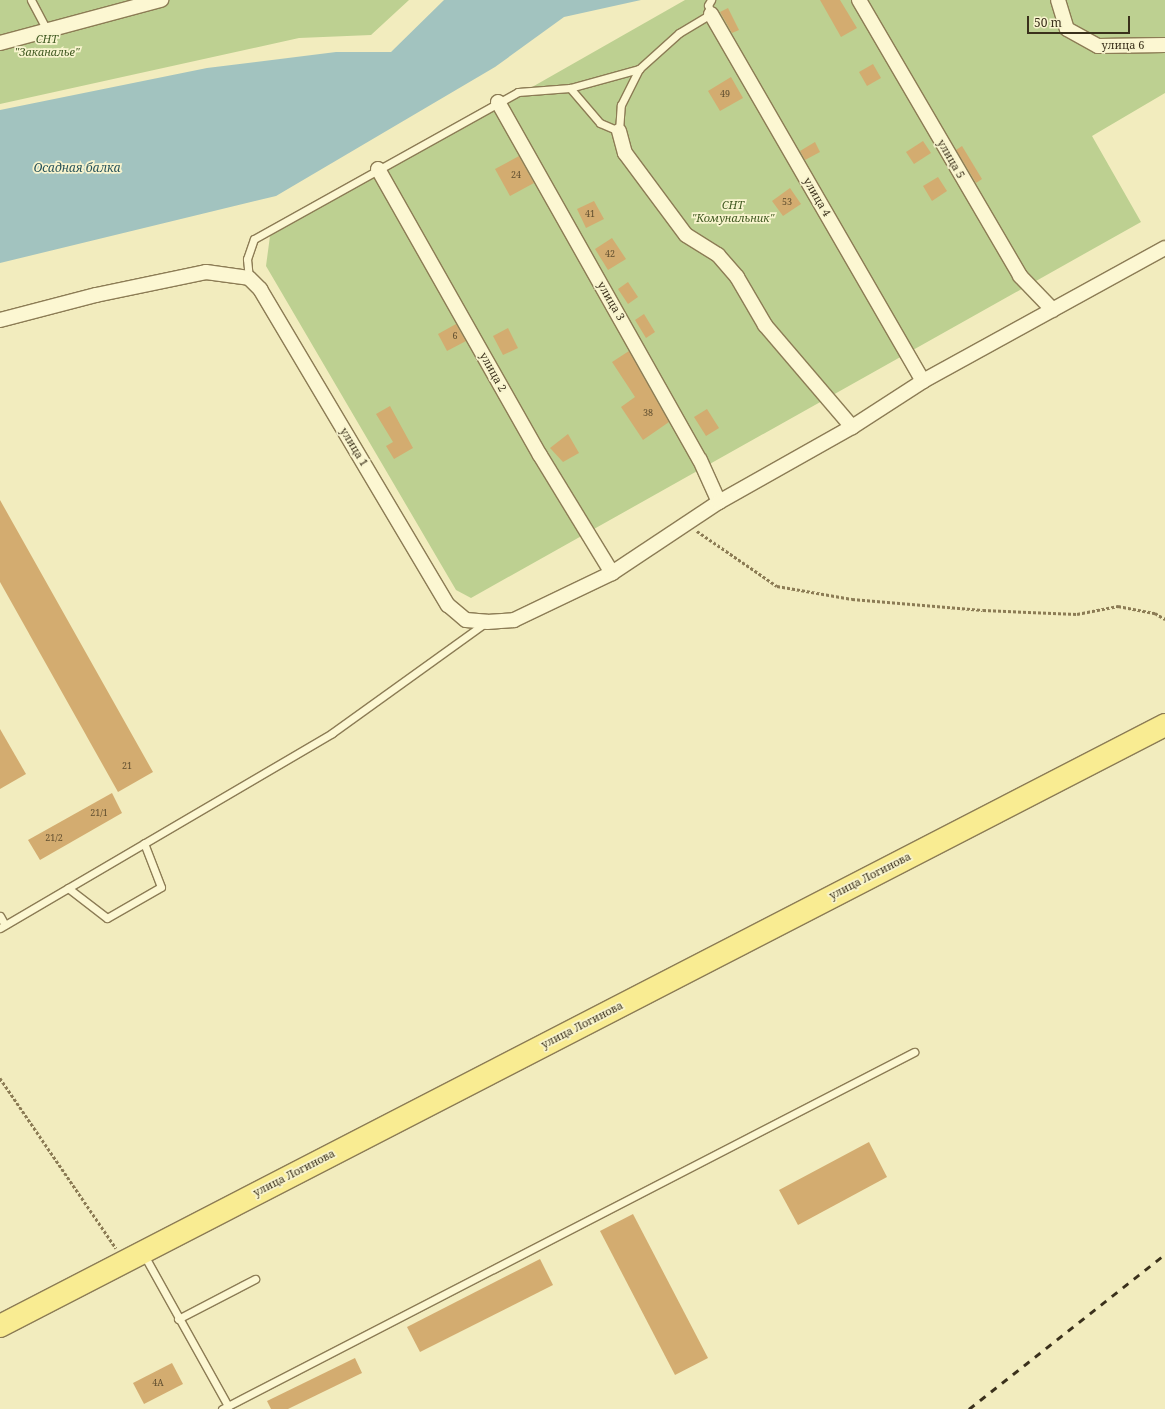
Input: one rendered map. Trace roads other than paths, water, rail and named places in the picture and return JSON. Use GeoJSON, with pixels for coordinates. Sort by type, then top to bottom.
{"type":"FeatureCollection","features":[{"type":"Feature","properties":{"kind":"main road","name":"улица Логинова"},"geometry":{"type":"LineString","coordinates":[[0,1326],[133,1255],[1165,725]]}},
{"type":"Feature","properties":{"kind":"street"},"geometry":{"type":"LineString","coordinates":[[0,43],[161,0]]}},
{"type":"Feature","properties":{"kind":"street","name":"улица 5"},"geometry":{"type":"LineString","coordinates":[[859,0],[1020,276],[1054,310]]}},
{"type":"Feature","properties":{"kind":"street","name":"улица 6"},"geometry":{"type":"LineString","coordinates":[[1058,0],[1067,29],[1098,46],[1165,45]]}},
{"type":"Feature","properties":{"kind":"street","name":"улица 4"},"geometry":{"type":"LineString","coordinates":[[711,14],[923,381]]}},
{"type":"Feature","properties":{"kind":"street","name":"улица 3"},"geometry":{"type":"LineString","coordinates":[[498,102],[700,460],[719,502]]}},
{"type":"Feature","properties":{"kind":"street"},"geometry":{"type":"LineString","coordinates":[[619,131],[625,153],[686,235],[723,260],[765,324],[852,427]]}},
{"type":"Feature","properties":{"kind":"street","name":"улица 2"},"geometry":{"type":"LineString","coordinates":[[378,170],[540,455],[612,572]]}},
{"type":"Feature","properties":{"kind":"street","name":"улица 1"},"geometry":{"type":"LineString","coordinates":[[249,278],[260,289],[448,605],[466,620],[487,622],[514,620],[612,572],[719,502],[852,427],[923,381],[1165,248]]}},
{"type":"Feature","properties":{"kind":"street"},"geometry":{"type":"LineString","coordinates":[[0,320],[96,295],[206,272],[249,278]]}},
{"type":"Feature","properties":{"kind":"lane"},"geometry":{"type":"LineString","coordinates":[[31,0],[47,30]]}},
{"type":"Feature","properties":{"kind":"lane"},"geometry":{"type":"LineString","coordinates":[[570,88],[600,123],[619,131],[621,105],[639,69],[679,33],[711,14],[708,5],[711,0]]}},
{"type":"Feature","properties":{"kind":"lane"},"geometry":{"type":"LineString","coordinates":[[249,278],[247,259],[254,239],[498,102],[518,92],[570,88],[639,69]]}},
{"type":"Feature","properties":{"kind":"lane"},"geometry":{"type":"LineString","coordinates":[[0,916],[3,926],[332,733],[487,622]]}},
{"type":"Feature","properties":{"kind":"lane"},"geometry":{"type":"LineString","coordinates":[[68,888],[107,918],[161,887],[144,843]]}},
{"type":"Feature","properties":{"kind":"lane"},"geometry":{"type":"LineString","coordinates":[[133,1255],[178,1319],[225,1408],[914,1052]]}},
{"type":"Feature","properties":{"kind":"lane"},"geometry":{"type":"LineString","coordinates":[[178,1319],[255,1279]]}},
{"type":"Feature","properties":{"kind":"water","name":"Осадная балка"},"geometry":{"type":"Polygon","coordinates":[[[444,0],[641,0],[564,17],[495,67],[276,196],[0,263],[0,110],[207,68],[336,52],[391,52],[444,0]]]}},
{"type":"Feature","properties":{"kind":"railway"},"geometry":{"type":"LineString","coordinates":[[969,1409],[1165,1254]]}},
{"type":"Feature","properties":{"kind":"park label","name":"СНТ \"Заканалье\""},"geometry":{"type":"Point","coordinates":[47,46]}},
{"type":"Feature","properties":{"kind":"park label","name":"СНТ \"Комунальник\""},"geometry":{"type":"Point","coordinates":[733,212]}}]}
